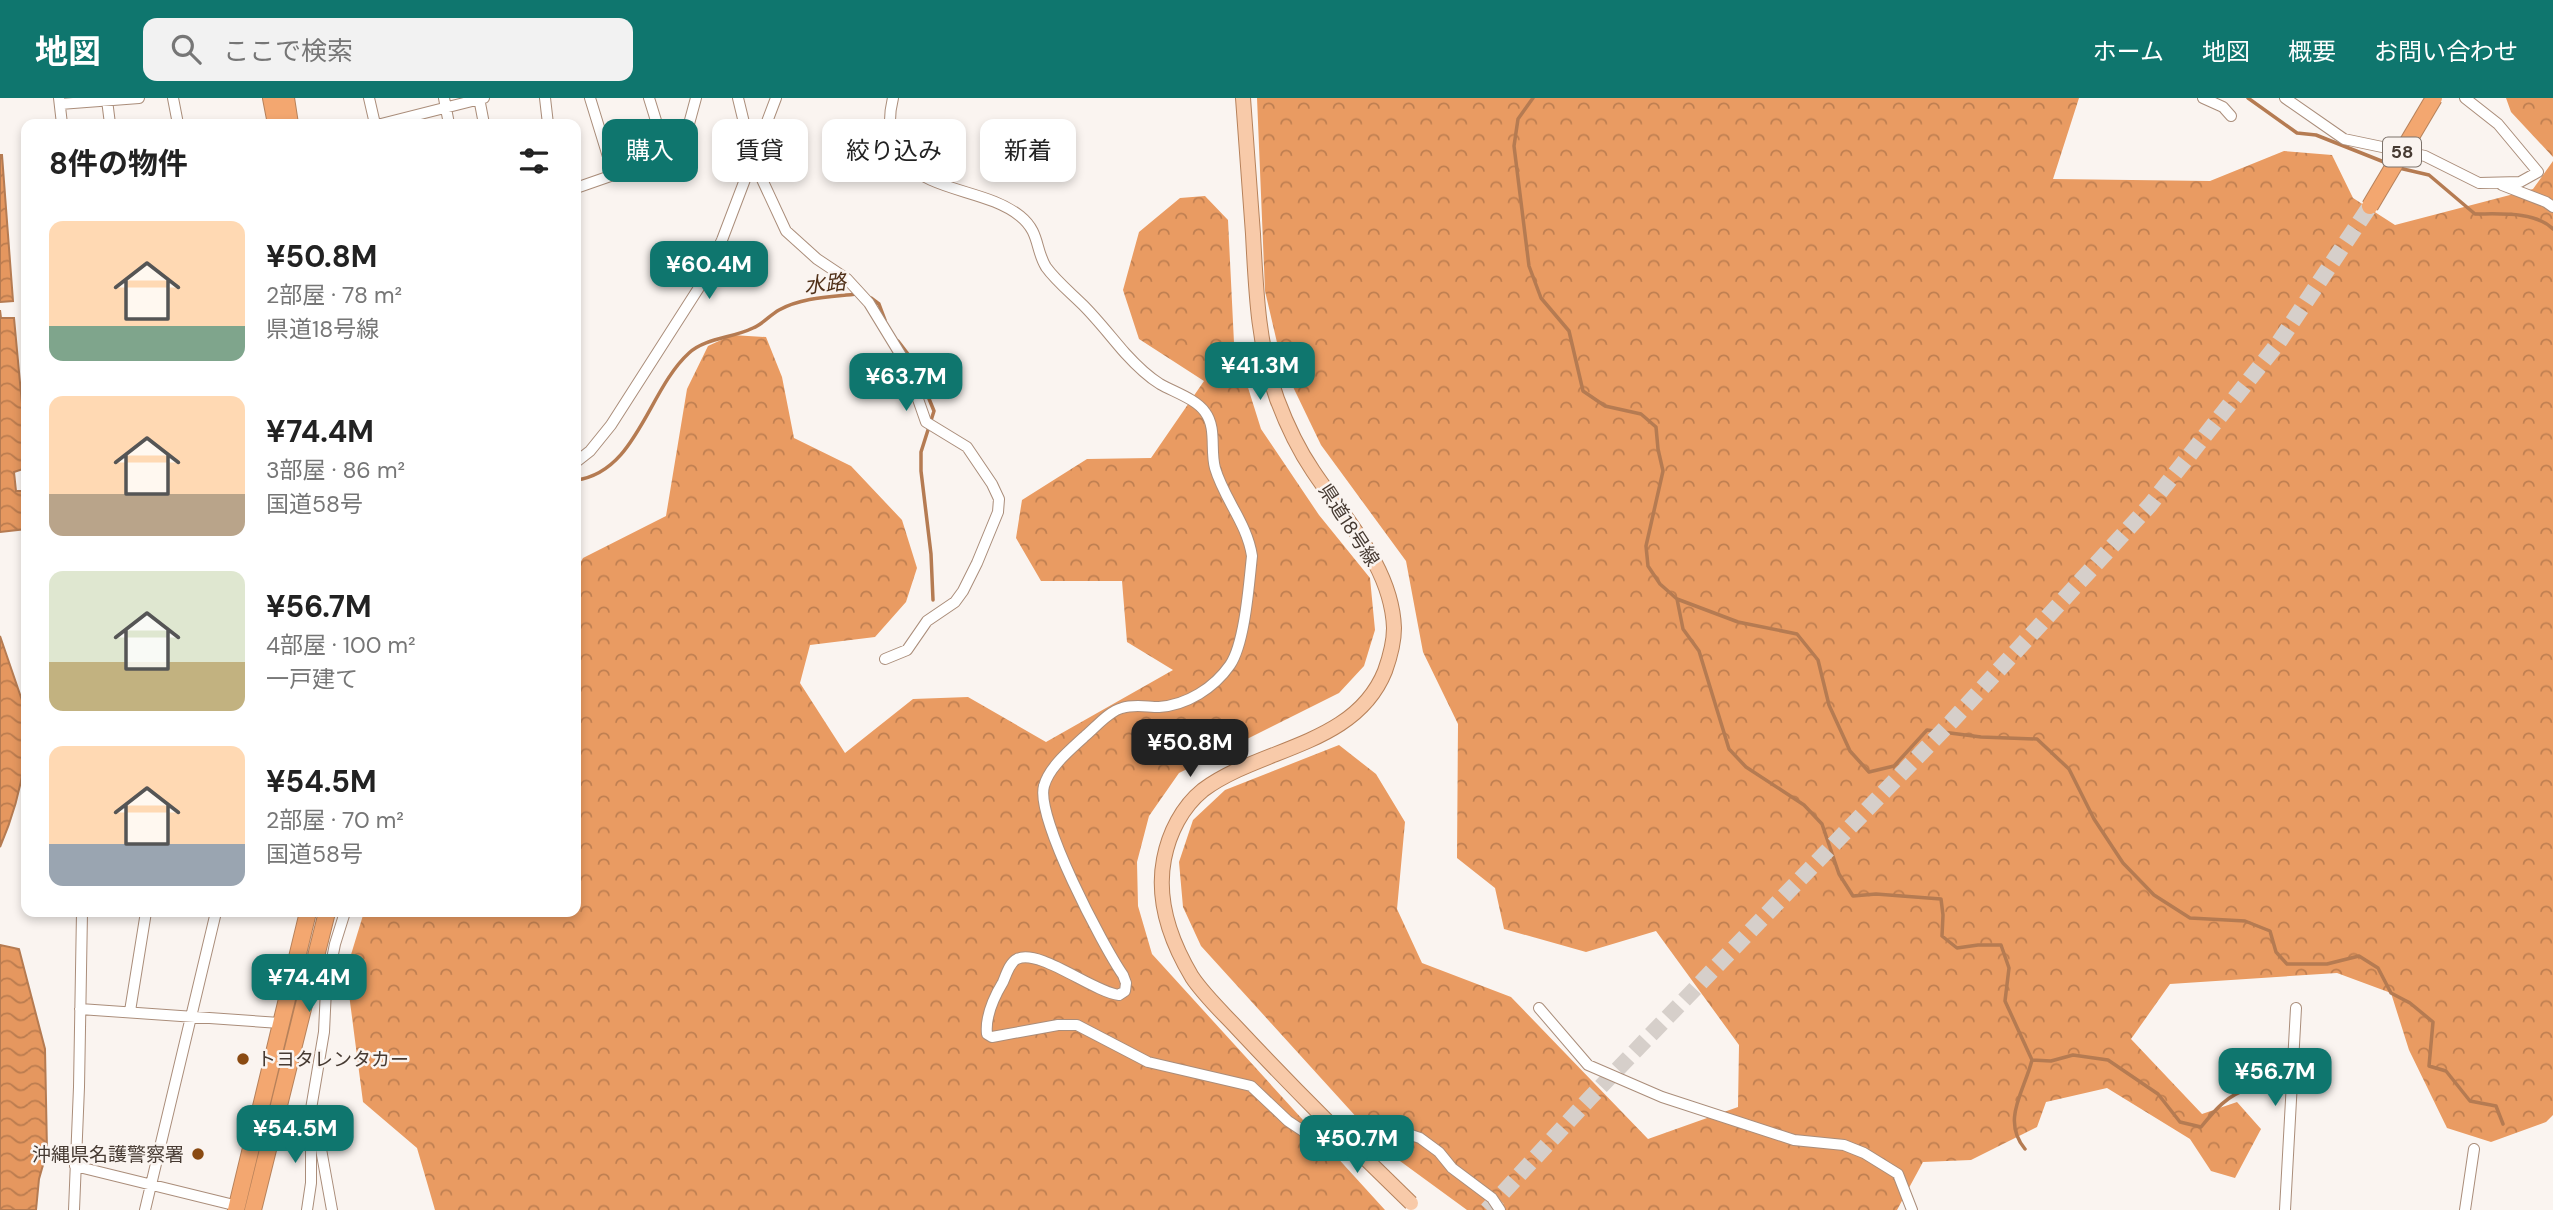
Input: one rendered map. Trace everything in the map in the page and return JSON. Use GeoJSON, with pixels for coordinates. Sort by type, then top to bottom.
{"type":"FeatureCollection","features":[{"type":"Feature","properties":{"kind":"highway"},"geometry":{"type":"LineString","coordinates":[[271,98],[275,119]]}},
{"type":"Feature","properties":{"kind":"highway"},"geometry":{"type":"LineString","coordinates":[[285,98],[289,119]]}},
{"type":"Feature","properties":{"kind":"highway","name":"58"},"geometry":{"type":"LineString","coordinates":[[2370,206],[2434,98]]}},
{"type":"Feature","properties":{"kind":"highway"},"geometry":{"type":"LineString","coordinates":[[242,1209],[280,1023],[307,917]]}},
{"type":"Feature","properties":{"kind":"highway"},"geometry":{"type":"LineString","coordinates":[[242,1209],[326,917]]}},
{"type":"Feature","properties":{"kind":"main road","name":"県道18号線"},"geometry":{"type":"LineString","coordinates":[[1243,98],[1258,322],[1264,355],[1276,394],[1310,467],[1367,550],[1384,582],[1394,631],[1391,652],[1375,691],[1365,704],[1341,724],[1235,772],[1203,791],[1188,806],[1171,834],[1163,867],[1162,896],[1174,938],[1194,979],[1219,1010],[1415,1207]]}},
{"type":"Feature","properties":{"kind":"street"},"geometry":{"type":"LineString","coordinates":[[62,119],[60,101],[139,98]]}},
{"type":"Feature","properties":{"kind":"street"},"geometry":{"type":"LineString","coordinates":[[173,98],[177,119]]}},
{"type":"Feature","properties":{"kind":"street"},"geometry":{"type":"LineString","coordinates":[[369,98],[374,119]]}},
{"type":"Feature","properties":{"kind":"street"},"geometry":{"type":"LineString","coordinates":[[396,119],[444,103],[481,98],[483,119]]}},
{"type":"Feature","properties":{"kind":"street"},"geometry":{"type":"LineString","coordinates":[[545,98],[547,119]]}},
{"type":"Feature","properties":{"kind":"street"},"geometry":{"type":"LineString","coordinates":[[590,98],[602,137]]}},
{"type":"Feature","properties":{"kind":"street"},"geometry":{"type":"LineString","coordinates":[[649,98],[655,119]]}},
{"type":"Feature","properties":{"kind":"street"},"geometry":{"type":"LineString","coordinates":[[690,119],[696,98]]}},
{"type":"Feature","properties":{"kind":"street"},"geometry":{"type":"LineString","coordinates":[[738,98],[743,119]]}},
{"type":"Feature","properties":{"kind":"street"},"geometry":{"type":"LineString","coordinates":[[768,119],[776,98]]}},
{"type":"Feature","properties":{"kind":"street"},"geometry":{"type":"LineString","coordinates":[[893,98],[890,114],[891,135],[901,157],[924,176],[979,195],[1020,216],[1037,237],[1044,264],[1124,352],[1148,375],[1203,409],[1209,419],[1212,454],[1219,481],[1241,521],[1252,556],[1237,651],[1222,674],[1204,691],[1180,702],[1165,706],[1134,706],[1116,710],[1069,751],[1049,774],[1043,789],[1045,808],[1072,879],[1094,927],[1123,975],[1125,991],[1119,995],[1104,992],[1059,967],[1032,958],[1019,958],[1014,961],[997,992],[988,1015],[987,1034],[992,1037],[1058,1025],[1077,1025],[1148,1062],[1251,1086],[1288,1121],[1309,1135],[1355,1136],[1387,1131],[1405,1133],[1429,1144],[1452,1168],[1492,1198],[1500,1210]]}},
{"type":"Feature","properties":{"kind":"street"},"geometry":{"type":"LineString","coordinates":[[2203,98],[2223,107],[2231,116]]}},
{"type":"Feature","properties":{"kind":"street"},"geometry":{"type":"LineString","coordinates":[[2285,98],[2344,139],[2425,156],[2479,183],[2520,182],[2538,172],[2498,124],[2465,98]]}},
{"type":"Feature","properties":{"kind":"street"},"geometry":{"type":"LineString","coordinates":[[107,100],[109,119]]}},
{"type":"Feature","properties":{"kind":"street"},"geometry":{"type":"LineString","coordinates":[[581,186],[602,180]]}},
{"type":"Feature","properties":{"kind":"street"},"geometry":{"type":"LineString","coordinates":[[581,458],[606,432],[700,286],[744,182]]}},
{"type":"Feature","properties":{"kind":"street"},"geometry":{"type":"LineString","coordinates":[[763,182],[786,231],[817,259],[847,279],[869,303],[905,362],[926,422],[967,447],[999,499],[998,512],[963,591],[955,601],[927,621],[907,650],[885,659]]}},
{"type":"Feature","properties":{"kind":"street"},"geometry":{"type":"LineString","coordinates":[[2496,183],[2553,207]]}},
{"type":"Feature","properties":{"kind":"street"},"geometry":{"type":"LineString","coordinates":[[74,1210],[82,917]]}},
{"type":"Feature","properties":{"kind":"street"},"geometry":{"type":"LineString","coordinates":[[130,1011],[144,917]]}},
{"type":"Feature","properties":{"kind":"street"},"geometry":{"type":"LineString","coordinates":[[145,1210],[215,917]]}},
{"type":"Feature","properties":{"kind":"street"},"geometry":{"type":"LineString","coordinates":[[311,1122],[319,1138],[331,1208],[307,1208],[311,1183],[311,1122],[324,1032],[326,989],[343,917]]}},
{"type":"Feature","properties":{"kind":"street"},"geometry":{"type":"LineString","coordinates":[[1539,1007],[1588,1065],[1662,1097],[1794,1140],[1844,1145],[1864,1153],[1898,1174],[1912,1210]]}},
{"type":"Feature","properties":{"kind":"street"},"geometry":{"type":"LineString","coordinates":[[2285,1210],[2296,1008]]}},
{"type":"Feature","properties":{"kind":"street"},"geometry":{"type":"LineString","coordinates":[[80,1009],[280,1023]]}},
{"type":"Feature","properties":{"kind":"street"},"geometry":{"type":"LineString","coordinates":[[2465,1210],[2473,1149]]}},
{"type":"Feature","properties":{"kind":"street"},"geometry":{"type":"LineString","coordinates":[[75,1166],[242,1209]]}},
{"type":"Feature","properties":{"kind":"green space"},"geometry":{"type":"Polygon","coordinates":[[[1257,98],[2079,98],[2053,179],[2210,181],[2284,151],[2332,155],[2353,198],[2395,225],[2533,189],[2553,161],[2553,1115],[2546,1122],[2491,1142],[2447,1128],[2409,1050],[2391,993],[2337,973],[2170,984],[2131,1039],[2202,1114],[2237,1102],[2261,1129],[2235,1178],[2211,1171],[2190,1139],[2107,1088],[2046,1102],[2037,1127],[1971,1160],[1923,1162],[1897,1210],[1467,1210],[1389,1153],[1201,946],[1183,907],[1179,862],[1193,820],[1225,790],[1339,745],[1376,774],[1405,822],[1397,909],[1422,963],[1511,997],[1648,1139],[1738,1107],[1739,1045],[1656,931],[1586,952],[1504,929],[1495,888],[1457,858],[1458,724],[1423,652],[1406,561],[1321,445],[1282,364],[1265,291],[1257,98]]]}},
{"type":"Feature","properties":{"kind":"green space"},"geometry":{"type":"Polygon","coordinates":[[[2506,98],[2553,98],[2553,157],[2511,112],[2506,98]]]}},
{"type":"Feature","properties":{"kind":"green space"},"geometry":{"type":"Polygon","coordinates":[[[1205,196],[1228,220],[1234,343],[1261,429],[1319,515],[1370,578],[1375,630],[1364,666],[1339,693],[1179,773],[1149,816],[1137,862],[1138,906],[1152,954],[1385,1210],[435,1210],[417,1148],[363,1102],[346,971],[362,917],[581,917],[581,561],[666,516],[687,389],[708,346],[732,335],[766,337],[782,377],[794,438],[851,466],[902,520],[917,568],[906,602],[875,637],[810,645],[800,683],[845,753],[913,699],[968,697],[1046,742],[1173,670],[1127,642],[1122,581],[1041,581],[1016,538],[1022,500],[1087,459],[1151,458],[1204,381],[1139,339],[1123,290],[1139,232],[1180,198],[1205,196]]]}},
{"type":"Feature","properties":{"kind":"water"},"geometry":{"type":"Polygon","coordinates":[[[0,155],[13,301],[0,302],[0,155]]]}},
{"type":"Feature","properties":{"kind":"water"},"geometry":{"type":"Polygon","coordinates":[[[0,310],[1,318],[14,318],[21,393],[21,470],[14,472],[16,491],[21,491],[21,530],[0,532],[0,310]]]}},
{"type":"Feature","properties":{"kind":"water"},"geometry":{"type":"Polygon","coordinates":[[[0,636],[21,697],[21,781],[13,814],[0,847],[0,636]]]}},
{"type":"Feature","properties":{"kind":"water"},"geometry":{"type":"Polygon","coordinates":[[[0,945],[19,949],[45,1049],[47,1151],[39,1179],[36,1210],[0,1210],[0,945]]]}},
{"type":"Feature","properties":{"kind":"waterway"},"geometry":{"type":"LineString","coordinates":[[1533,98],[1518,119],[1514,146],[1529,266],[1541,298],[1569,331],[1583,391],[1605,406],[1641,414],[1656,427],[1663,471],[1646,546],[1648,566],[1660,584],[1677,599],[1683,629],[1699,651],[1729,749],[1746,767],[1804,805],[1822,824],[1839,874],[1853,896],[1876,894],[1941,899],[1942,936],[1957,948],[2001,945],[2009,968],[2005,1001],[2032,1060],[2051,1061],[2073,1055],[2108,1060],[2158,1094],[2180,1122],[2201,1127],[2228,1099],[2249,1089]]}},
{"type":"Feature","properties":{"kind":"waterway"},"geometry":{"type":"LineString","coordinates":[[2248,98],[2297,133],[2316,135],[2389,164]]}},
{"type":"Feature","properties":{"kind":"waterway"},"geometry":{"type":"LineString","coordinates":[[2399,168],[2429,175],[2475,214],[2527,216],[2546,223],[2553,229]]}},
{"type":"Feature","properties":{"kind":"waterway","name":"水路"},"geometry":{"type":"LineString","coordinates":[[581,479],[597,474],[614,462],[628,446],[675,369],[696,348],[753,328],[779,310],[798,302],[857,294]]}},
{"type":"Feature","properties":{"kind":"waterway","name":"水路"},"geometry":{"type":"LineString","coordinates":[[871,298],[879,304],[885,320]]}},
{"type":"Feature","properties":{"kind":"waterway","name":"水路"},"geometry":{"type":"LineString","coordinates":[[898,341],[914,362],[934,411],[921,452],[933,600]]}},
{"type":"Feature","properties":{"kind":"waterway"},"geometry":{"type":"LineString","coordinates":[[1677,599],[1738,622],[1797,634],[1818,660],[1829,705],[1850,751],[1869,772],[1894,766],[1927,730],[1981,737],[2037,739],[2069,769],[2094,819],[2123,863],[2154,895],[2190,918],[2245,921],[2270,931],[2276,952],[2287,964],[2327,964],[2359,956],[2378,968],[2391,993],[2410,1003],[2433,1022],[2429,1066],[2446,1071],[2470,1101],[2496,1106],[2503,1124]]}},
{"type":"Feature","properties":{"kind":"waterway"},"geometry":{"type":"LineString","coordinates":[[2025,1149],[2018,1138],[2015,1117],[2016,1106],[2032,1060]]}},
{"type":"Feature","properties":{"kind":"tunnel"},"geometry":{"type":"LineString","coordinates":[[1487,1210],[1590,1098],[1951,722],[2150,505],[2279,342],[2370,206]]}},
{"type":"Feature","properties":{"kind":"place","name":"トヨタレンタカー"},"geometry":{"type":"Point","coordinates":[243,1059]}},
{"type":"Feature","properties":{"kind":"place","name":"沖縄県名護警察署"},"geometry":{"type":"Point","coordinates":[198,1154]}}]}
